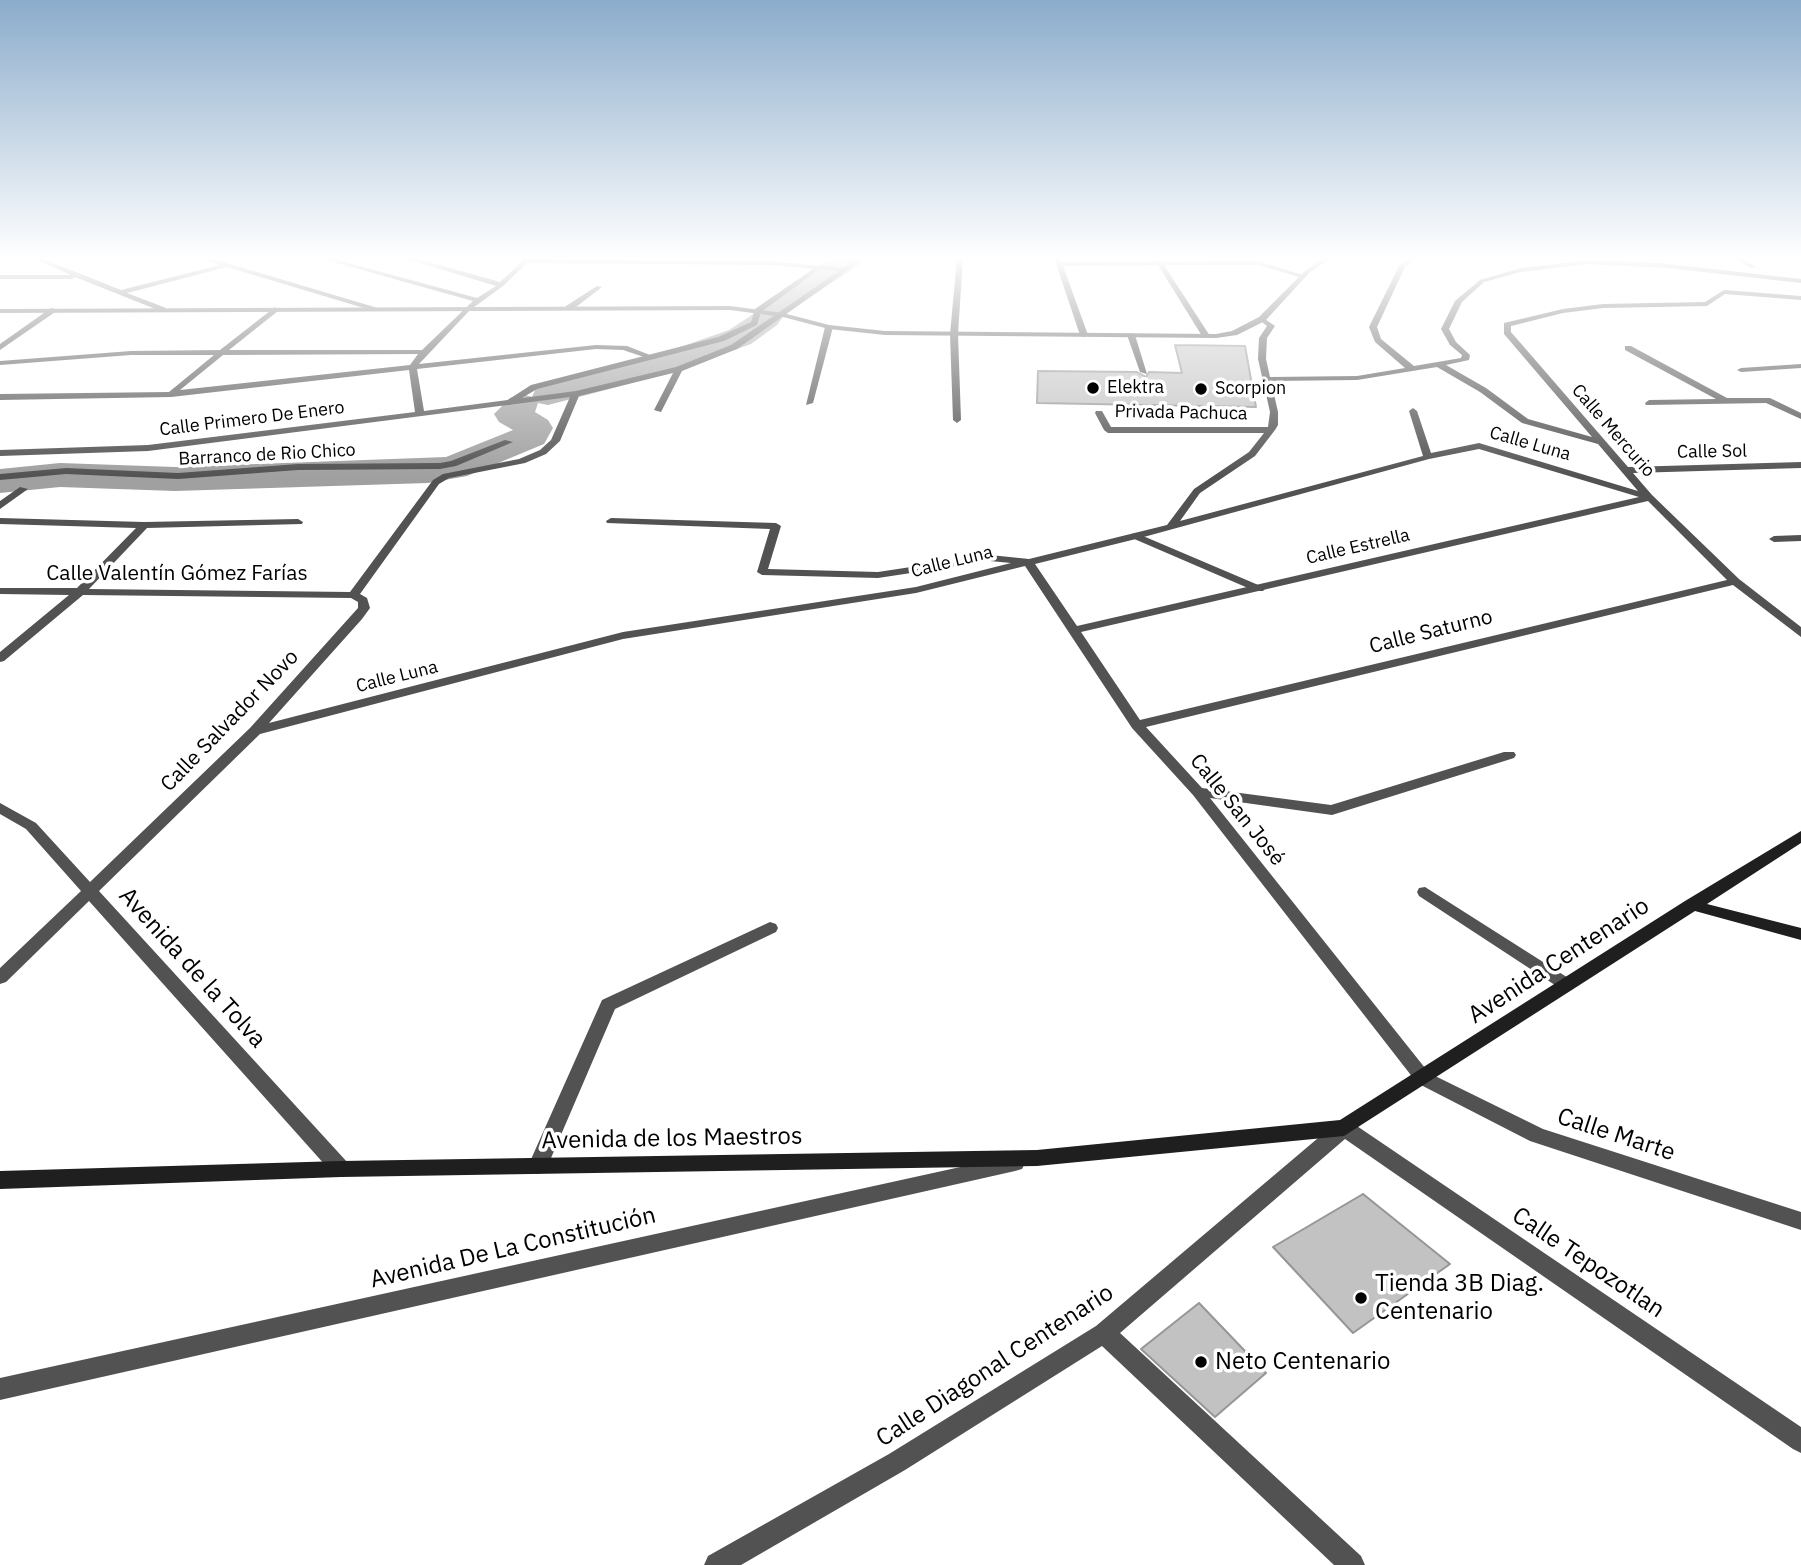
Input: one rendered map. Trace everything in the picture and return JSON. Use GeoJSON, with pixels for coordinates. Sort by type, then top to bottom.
{"type":"FeatureCollection","features":[{"type":"Feature","properties":{"kind":"main road","name":"Avenida Centenario"},"geometry":{"type":"LineString","coordinates":[[1344,1128],[1801,836]]}},
{"type":"Feature","properties":{"kind":"main road"},"geometry":{"type":"LineString","coordinates":[[1691,905],[1801,934]]}},
{"type":"Feature","properties":{"kind":"main road","name":"Avenida de los Maestros"},"geometry":{"type":"LineString","coordinates":[[0,1180],[341,1169],[1037,1158],[1344,1128]]}},
{"type":"Feature","properties":{"kind":"street"},"geometry":{"type":"LineString","coordinates":[[0,348],[24,331]]}},
{"type":"Feature","properties":{"kind":"street"},"geometry":{"type":"LineString","coordinates":[[171,394],[247,331]]}},
{"type":"Feature","properties":{"kind":"street"},"geometry":{"type":"LineString","coordinates":[[420,414],[413,367],[444,331]]}},
{"type":"Feature","properties":{"kind":"street","name":"Calle Primero De Enero"},"geometry":{"type":"LineString","coordinates":[[507,403],[534,387],[721,340],[738,331]]}},
{"type":"Feature","properties":{"kind":"street","name":"Calle Primero De Enero"},"geometry":{"type":"LineString","coordinates":[[0,453],[148,448],[576,394],[679,369],[734,347],[759,331]]}},
{"type":"Feature","properties":{"kind":"street"},"geometry":{"type":"LineString","coordinates":[[809,404],[828,331]]}},
{"type":"Feature","properties":{"kind":"street"},"geometry":{"type":"LineString","coordinates":[[874,331],[1206,336],[1238,331]]}},
{"type":"Feature","properties":{"kind":"street"},"geometry":{"type":"LineString","coordinates":[[1083,331],[1084,335]]}},
{"type":"Feature","properties":{"kind":"street"},"geometry":{"type":"LineString","coordinates":[[1203,331],[1206,336]]}},
{"type":"Feature","properties":{"kind":"street"},"geometry":{"type":"LineString","coordinates":[[1170,527],[1197,491],[1252,454],[1271,430],[1275,416],[1266,379],[1262,343],[1268,331]]}},
{"type":"Feature","properties":{"kind":"street"},"geometry":{"type":"LineString","coordinates":[[1375,331],[1378,340],[1412,369]]}},
{"type":"Feature","properties":{"kind":"street"},"geometry":{"type":"LineString","coordinates":[[1266,379],[1357,378],[1468,358],[1450,340],[1447,331]]}},
{"type":"Feature","properties":{"kind":"street","name":"Calle Mercurio"},"geometry":{"type":"LineString","coordinates":[[1507,331],[1649,497],[1735,581],[1801,634]]}},
{"type":"Feature","properties":{"kind":"street"},"geometry":{"type":"LineString","coordinates":[[954,334],[957,420]]}},
{"type":"Feature","properties":{"kind":"street"},"geometry":{"type":"LineString","coordinates":[[1131,335],[1144,372]]}},
{"type":"Feature","properties":{"kind":"street"},"geometry":{"type":"LineString","coordinates":[[0,397],[171,394],[611,346],[647,357]]}},
{"type":"Feature","properties":{"kind":"street"},"geometry":{"type":"LineString","coordinates":[[1628,348],[1725,400]]}},
{"type":"Feature","properties":{"kind":"street"},"geometry":{"type":"LineString","coordinates":[[0,363],[131,353],[424,352]]}},
{"type":"Feature","properties":{"kind":"street"},"geometry":{"type":"LineString","coordinates":[[1438,364],[1483,390],[1525,421],[1602,442]]}},
{"type":"Feature","properties":{"kind":"street"},"geometry":{"type":"LineString","coordinates":[[1741,370],[1801,366]]}},
{"type":"Feature","properties":{"kind":"street"},"geometry":{"type":"LineString","coordinates":[[1784,367],[1801,374]]}},
{"type":"Feature","properties":{"kind":"street"},"geometry":{"type":"LineString","coordinates":[[658,410],[679,369]]}},
{"type":"Feature","properties":{"kind":"street"},"geometry":{"type":"LineString","coordinates":[[353,594],[436,482],[446,477],[522,461],[542,452],[555,441],[576,394]]}},
{"type":"Feature","properties":{"kind":"street"},"geometry":{"type":"LineString","coordinates":[[1649,403],[1767,400],[1801,416]]}},
{"type":"Feature","properties":{"kind":"street"},"geometry":{"type":"LineString","coordinates":[[1413,411],[1428,457]]}},
{"type":"Feature","properties":{"kind":"street","name":"Privada Pachuca"},"geometry":{"type":"LineString","coordinates":[[1099,413],[1108,430],[1271,430]]}},
{"type":"Feature","properties":{"kind":"street","name":"Barranco de Rio Chico"},"geometry":{"type":"LineString","coordinates":[[0,477],[23,473],[77,471],[178,476],[298,467],[440,466],[453,464],[508,442]]}},
{"type":"Feature","properties":{"kind":"street","name":"Calle Luna"},"geometry":{"type":"LineString","coordinates":[[255,731],[624,636],[916,590],[1136,536],[1428,457],[1479,446],[1649,497]]}},
{"type":"Feature","properties":{"kind":"street","name":"Calle Sol"},"geometry":{"type":"LineString","coordinates":[[1624,470],[1801,465]]}},
{"type":"Feature","properties":{"kind":"street"},"geometry":{"type":"LineString","coordinates":[[0,506],[20,486],[23,473]]}},
{"type":"Feature","properties":{"kind":"street","name":"Calle Estrella"},"geometry":{"type":"LineString","coordinates":[[1075,630],[1649,497]]}},
{"type":"Feature","properties":{"kind":"street"},"geometry":{"type":"LineString","coordinates":[[611,521],[776,526],[762,572],[878,575],[990,558],[1028,562]]}},
{"type":"Feature","properties":{"kind":"street"},"geometry":{"type":"LineString","coordinates":[[0,522],[144,525],[298,522]]}},
{"type":"Feature","properties":{"kind":"street"},"geometry":{"type":"LineString","coordinates":[[0,658],[79,593],[144,525]]}},
{"type":"Feature","properties":{"kind":"street"},"geometry":{"type":"LineString","coordinates":[[1136,536],[1259,589]]}},
{"type":"Feature","properties":{"kind":"street"},"geometry":{"type":"LineString","coordinates":[[1774,539],[1801,538]]}},
{"type":"Feature","properties":{"kind":"street","name":"Calle San José"},"geometry":{"type":"LineString","coordinates":[[1028,562],[1137,725],[1198,792],[1423,1078]]}},
{"type":"Feature","properties":{"kind":"street","name":"Calle Saturno"},"geometry":{"type":"LineString","coordinates":[[1137,725],[1735,581]]}},
{"type":"Feature","properties":{"kind":"street","name":"Calle Valentín Gómez Farías"},"geometry":{"type":"LineString","coordinates":[[0,591],[353,594]]}},
{"type":"Feature","properties":{"kind":"street","name":"Calle Salvador Novo"},"geometry":{"type":"LineString","coordinates":[[0,978],[255,731],[358,617],[364,608],[363,600],[353,594]]}},
{"type":"Feature","properties":{"kind":"street"},"geometry":{"type":"LineString","coordinates":[[1198,792],[1332,810],[1509,755]]}},
{"type":"Feature","properties":{"kind":"street","name":"Avenida de la Tolva"},"geometry":{"type":"LineString","coordinates":[[0,808],[31,826],[341,1169]]}},
{"type":"Feature","properties":{"kind":"street"},"geometry":{"type":"LineString","coordinates":[[1425,892],[1567,985]]}},
{"type":"Feature","properties":{"kind":"street"},"geometry":{"type":"LineString","coordinates":[[538,1166],[608,1005],[770,928]]}},
{"type":"Feature","properties":{"kind":"street","name":"Calle Marte"},"geometry":{"type":"LineString","coordinates":[[1423,1078],[1537,1135],[1801,1221]]}},
{"type":"Feature","properties":{"kind":"street","name":"Calle Diagonal Centenario"},"geometry":{"type":"LineString","coordinates":[[717,1565],[897,1462],[1104,1333],[1344,1128]]}},
{"type":"Feature","properties":{"kind":"street","name":"Calle Tepozotlan"},"geometry":{"type":"LineString","coordinates":[[1344,1128],[1801,1441]]}},
{"type":"Feature","properties":{"kind":"street","name":"Avenida De La Constitución"},"geometry":{"type":"LineString","coordinates":[[0,1389],[1037,1158]]}},
{"type":"Feature","properties":{"kind":"street"},"geometry":{"type":"LineString","coordinates":[[1104,1333],[1352,1565]]}},
{"type":"Feature","properties":{"kind":"building"},"geometry":{"type":"Polygon","coordinates":[[[1175,345],[1245,346],[1256,407],[1037,403],[1038,371],[1137,372],[1146,377],[1149,372],[1182,373],[1175,345]]]}},
{"type":"Feature","properties":{"kind":"building","name":"Tienda 3B Diag. Centenario"},"geometry":{"type":"Polygon","coordinates":[[[1363,1194],[1450,1264],[1353,1333],[1273,1247],[1363,1194]]]}},
{"type":"Feature","properties":{"kind":"building","name":"Neto Centenario"},"geometry":{"type":"Polygon","coordinates":[[[1199,1303],[1266,1373],[1215,1417],[1141,1349],[1199,1303]]]}},
{"type":"Feature","properties":{"kind":"waterway"},"geometry":{"type":"LineString","coordinates":[[548,395],[655,367],[740,337],[749,331]]}},
{"type":"Feature","properties":{"kind":"waterway"},"geometry":{"type":"LineString","coordinates":[[0,481],[60,475],[175,479],[453,468],[531,436],[535,428],[512,414],[522,405]]}},
{"type":"Feature","properties":{"kind":"place","name":"Elektra"},"geometry":{"type":"Point","coordinates":[1093,388]}},
{"type":"Feature","properties":{"kind":"place","name":"Scorpion"},"geometry":{"type":"Point","coordinates":[1201,389]}},
{"type":"Feature","properties":{"kind":"place","name":"Tienda 3B Diag. Centenario"},"geometry":{"type":"Point","coordinates":[1361,1298]}},
{"type":"Feature","properties":{"kind":"place","name":"Neto Centenario"},"geometry":{"type":"Point","coordinates":[1201,1362]}}]}
